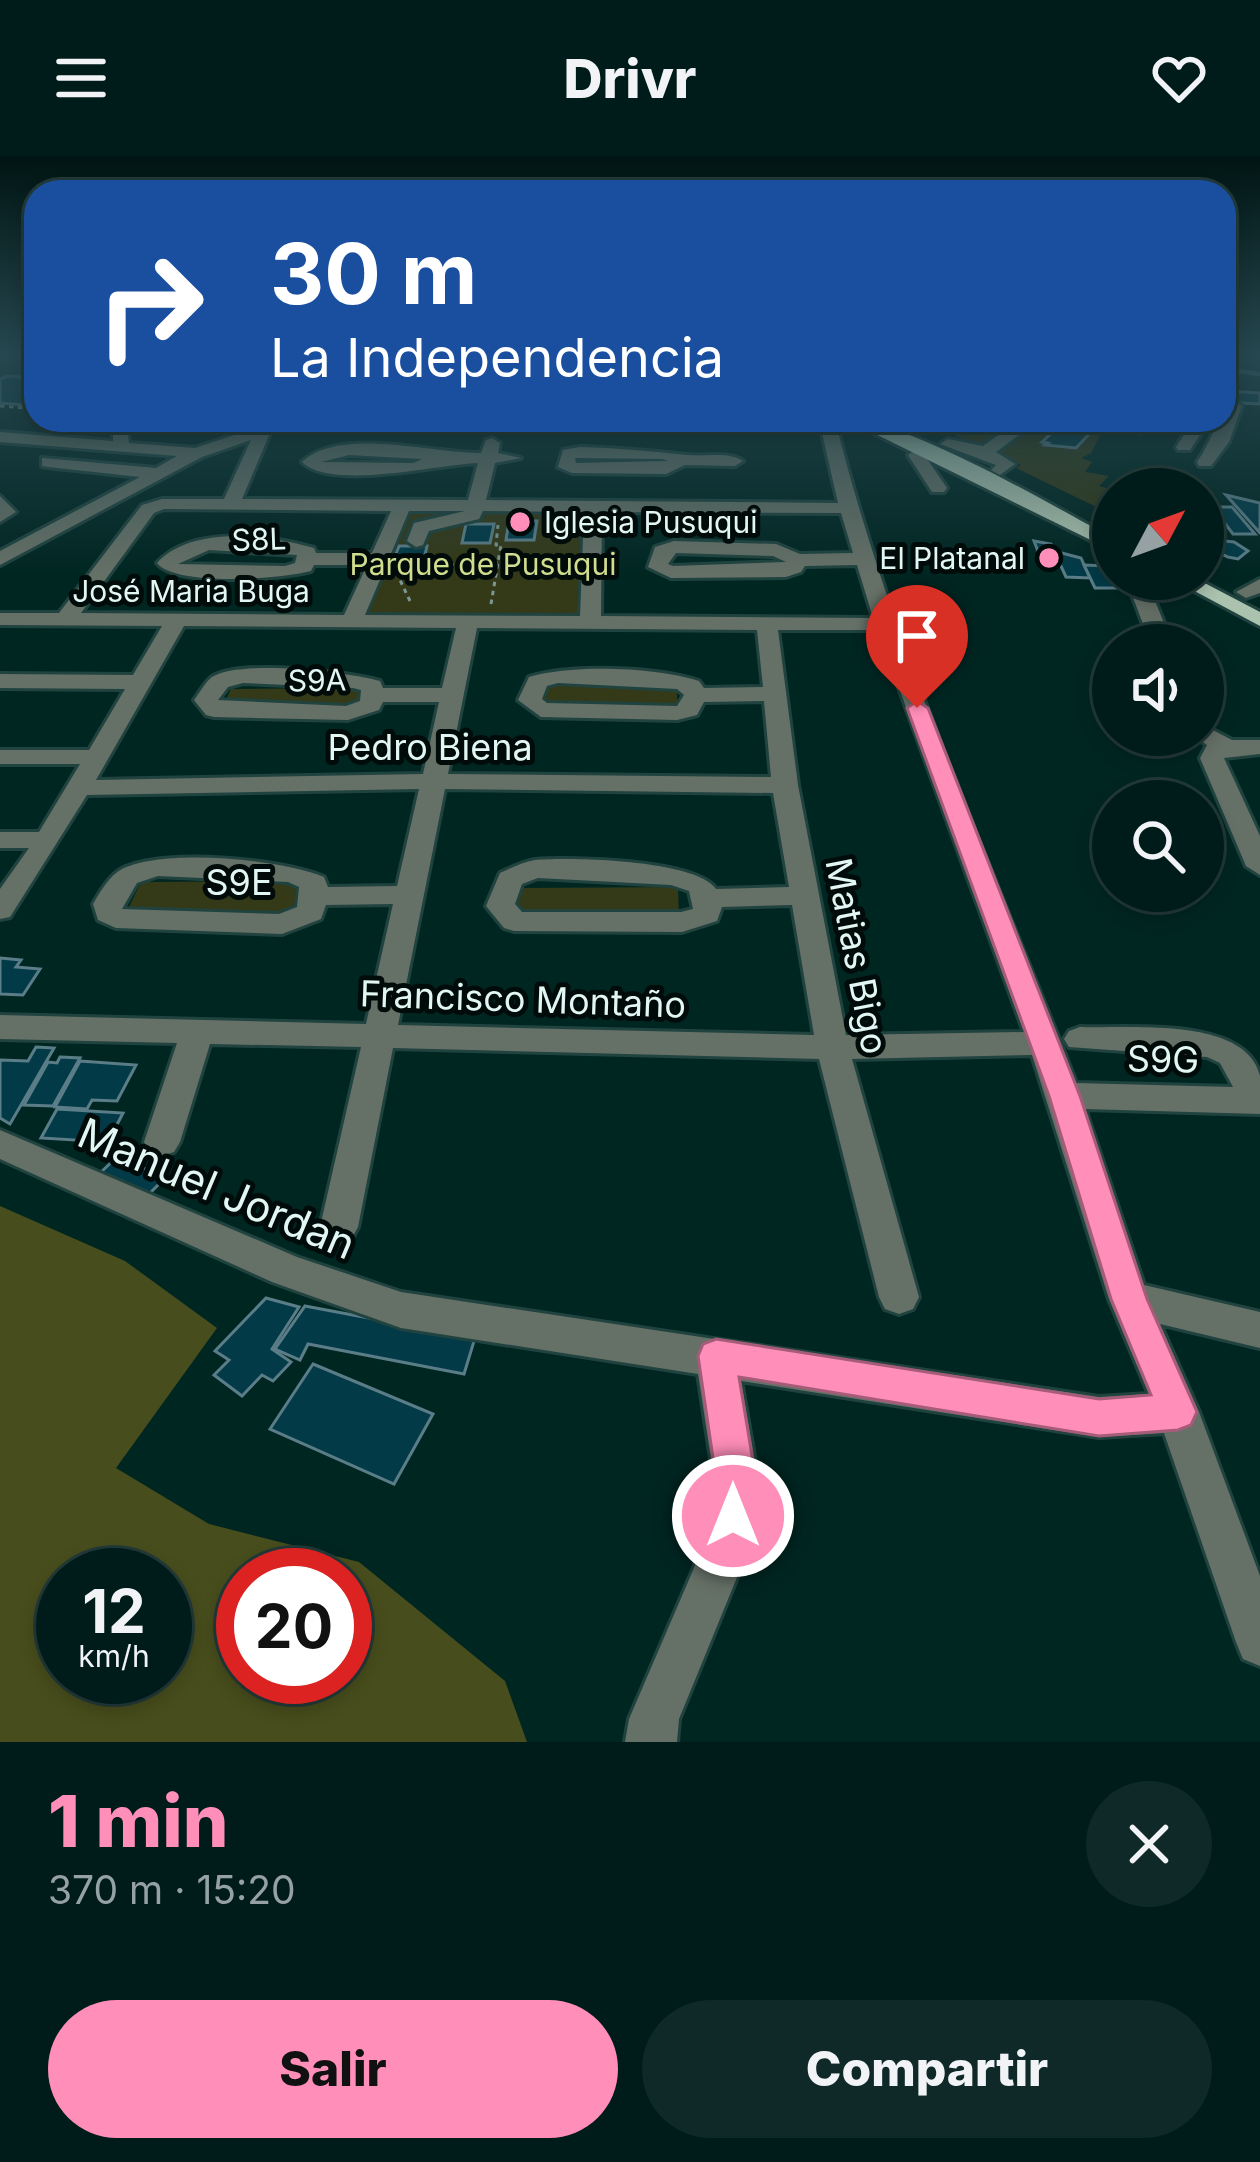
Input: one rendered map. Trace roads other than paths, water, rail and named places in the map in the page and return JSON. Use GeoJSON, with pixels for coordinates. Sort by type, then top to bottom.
{"type":"FeatureCollection","features":[{"type":"Feature","properties":{"kind":"main road"},"geometry":{"type":"LineString","coordinates":[[884,432],[1092,534]]}},
{"type":"Feature","properties":{"kind":"main road"},"geometry":{"type":"LineString","coordinates":[[918,432],[1092,516]]}},
{"type":"Feature","properties":{"kind":"main road"},"geometry":{"type":"LineString","coordinates":[[1224,579],[1255,592]]}},
{"type":"Feature","properties":{"kind":"main road"},"geometry":{"type":"LineString","coordinates":[[1222,600],[1260,620]]}},
{"type":"Feature","properties":{"kind":"street"},"geometry":{"type":"LineString","coordinates":[[121,448],[122,432]]}},
{"type":"Feature","properties":{"kind":"street"},"geometry":{"type":"LineString","coordinates":[[0,559],[156,472],[260,432]]}},
{"type":"Feature","properties":{"kind":"street"},"geometry":{"type":"LineString","coordinates":[[232,502],[263,432]]}},
{"type":"Feature","properties":{"kind":"street"},"geometry":{"type":"LineString","coordinates":[[416,542],[421,527],[473,515],[501,432]]}},
{"type":"Feature","properties":{"kind":"street"},"geometry":{"type":"LineString","coordinates":[[506,432],[507,482]]}},
{"type":"Feature","properties":{"kind":"street"},"geometry":{"type":"LineString","coordinates":[[727,432],[739,507]]}},
{"type":"Feature","properties":{"kind":"street"},"geometry":{"type":"LineString","coordinates":[[830,432],[848,508],[886,624],[1064,1096],[1129,1299],[1251,1594],[1260,1642]]}},
{"type":"Feature","properties":{"kind":"street"},"geometry":{"type":"LineString","coordinates":[[985,452],[1013,432]]}},
{"type":"Feature","properties":{"kind":"street"},"geometry":{"type":"LineString","coordinates":[[1184,447],[1194,432]]}},
{"type":"Feature","properties":{"kind":"street"},"geometry":{"type":"LineString","coordinates":[[1204,462],[1225,432]]}},
{"type":"Feature","properties":{"kind":"street"},"geometry":{"type":"LineString","coordinates":[[0,436],[196,453]]}},
{"type":"Feature","properties":{"kind":"street"},"geometry":{"type":"LineString","coordinates":[[948,444],[1006,462],[1000,470]]}},
{"type":"Feature","properties":{"kind":"street"},"geometry":{"type":"LineString","coordinates":[[926,449],[916,455],[938,488]]}},
{"type":"Feature","properties":{"kind":"street"},"geometry":{"type":"LineString","coordinates":[[324,450],[312,465],[413,468],[430,464],[430,459],[489,459]]}},
{"type":"Feature","properties":{"kind":"street"},"geometry":{"type":"LineString","coordinates":[[574,453],[564,463],[572,468],[666,469],[682,460],[735,460]]}},
{"type":"Feature","properties":{"kind":"street"},"geometry":{"type":"LineString","coordinates":[[23,459],[156,472]]}},
{"type":"Feature","properties":{"kind":"street"},"geometry":{"type":"LineString","coordinates":[[489,459],[507,482],[593,507],[848,508]]}},
{"type":"Feature","properties":{"kind":"street"},"geometry":{"type":"LineString","coordinates":[[65,620],[148,509],[169,503],[232,502],[474,506],[507,482]]}},
{"type":"Feature","properties":{"kind":"street"},"geometry":{"type":"LineString","coordinates":[[0,501],[7,512],[0,517]]}},
{"type":"Feature","properties":{"kind":"street"},"geometry":{"type":"LineString","coordinates":[[352,621],[403,505]]}},
{"type":"Feature","properties":{"kind":"street"},"geometry":{"type":"LineString","coordinates":[[590,622],[593,507]]}},
{"type":"Feature","properties":{"kind":"street","name":"S8L"},"geometry":{"type":"LineString","coordinates":[[185,548],[167,567],[285,572],[304,567],[306,559],[377,559]]}},
{"type":"Feature","properties":{"kind":"street"},"geometry":{"type":"LineString","coordinates":[[667,549],[659,556],[658,567],[671,572],[786,571],[794,568],[796,560],[865,559]]}},
{"type":"Feature","properties":{"kind":"street","name":"José Maria Buga"},"geometry":{"type":"LineString","coordinates":[[0,619],[886,624]]}},
{"type":"Feature","properties":{"kind":"street"},"geometry":{"type":"LineString","coordinates":[[339,1227],[433,781],[478,621]]}},
{"type":"Feature","properties":{"kind":"street"},"geometry":{"type":"LineString","coordinates":[[0,910],[48,840],[175,623]]}},
{"type":"Feature","properties":{"kind":"street","name":"Matias Bigo"},"geometry":{"type":"LineString","coordinates":[[767,625],[778,694],[784,785],[832,1047],[899,1298]]}},
{"type":"Feature","properties":{"kind":"street","name":"S9A"},"geometry":{"type":"LineString","coordinates":[[228,679],[355,681],[372,686],[372,695],[371,705],[348,713],[214,710],[206,700],[228,679]]}},
{"type":"Feature","properties":{"kind":"street"},"geometry":{"type":"LineString","coordinates":[[543,679],[530,700],[542,710],[677,713],[689,710],[696,695],[778,694]]}},
{"type":"Feature","properties":{"kind":"street"},"geometry":{"type":"LineString","coordinates":[[0,681],[139,682]]}},
{"type":"Feature","properties":{"kind":"street","name":"S9A"},"geometry":{"type":"LineString","coordinates":[[372,695],[455,695]]}},
{"type":"Feature","properties":{"kind":"street"},"geometry":{"type":"LineString","coordinates":[[1260,747],[1227,747],[1214,751],[1212,758],[1260,866]]}},
{"type":"Feature","properties":{"kind":"street"},"geometry":{"type":"LineString","coordinates":[[0,757],[93,757]]}},
{"type":"Feature","properties":{"kind":"street","name":"Pedro Biena"},"geometry":{"type":"LineString","coordinates":[[75,788],[433,781],[784,785]]}},
{"type":"Feature","properties":{"kind":"street"},"geometry":{"type":"LineString","coordinates":[[0,840],[48,840]]}},
{"type":"Feature","properties":{"kind":"street","name":"S9E"},"geometry":{"type":"LineString","coordinates":[[155,867],[293,874],[314,883],[313,896],[310,912],[282,924],[116,919],[107,904],[127,877],[155,867]]}},
{"type":"Feature","properties":{"kind":"street"},"geometry":{"type":"LineString","coordinates":[[535,869],[675,876],[699,885],[709,898],[706,914],[698,921],[514,921],[500,906],[517,873],[535,869]]}},
{"type":"Feature","properties":{"kind":"street","name":"S9E"},"geometry":{"type":"LineString","coordinates":[[313,896],[411,895]]}},
{"type":"Feature","properties":{"kind":"street"},"geometry":{"type":"LineString","coordinates":[[709,898],[806,896]]}},
{"type":"Feature","properties":{"kind":"street","name":"Francisco Montaño"},"geometry":{"type":"LineString","coordinates":[[0,1027],[832,1047],[1044,1043]]}},
{"type":"Feature","properties":{"kind":"street"},"geometry":{"type":"LineString","coordinates":[[162,1142],[197,1033]]}},
{"type":"Feature","properties":{"kind":"street"},"geometry":{"type":"LineString","coordinates":[[1080,1039],[1213,1045],[1232,1055],[1259,1101]]}},
{"type":"Feature","properties":{"kind":"street","name":"S9G"},"geometry":{"type":"LineString","coordinates":[[1064,1096],[1259,1101]]}},
{"type":"Feature","properties":{"kind":"street","name":"Manuel Jordan"},"geometry":{"type":"LineString","coordinates":[[0,1144],[286,1270],[401,1310],[1099,1417],[1178,1412]]}},
{"type":"Feature","properties":{"kind":"street"},"geometry":{"type":"LineString","coordinates":[[1129,1299],[1260,1330]]}},
{"type":"Feature","properties":{"kind":"street"},"geometry":{"type":"LineString","coordinates":[[651,1742],[654,1719],[717,1570],[738,1492],[716,1356]]}},
{"type":"Feature","properties":{"kind":"place","name":"Iglesia Pusuqui"},"geometry":{"type":"Point","coordinates":[520,522]}},
{"type":"Feature","properties":{"kind":"place","name":"El Platanal"},"geometry":{"type":"Point","coordinates":[1049,558]}},
{"type":"Feature","properties":{"kind":"park label","name":"Parque de Pusuqui"},"geometry":{"type":"Point","coordinates":[483,564]}}]}
